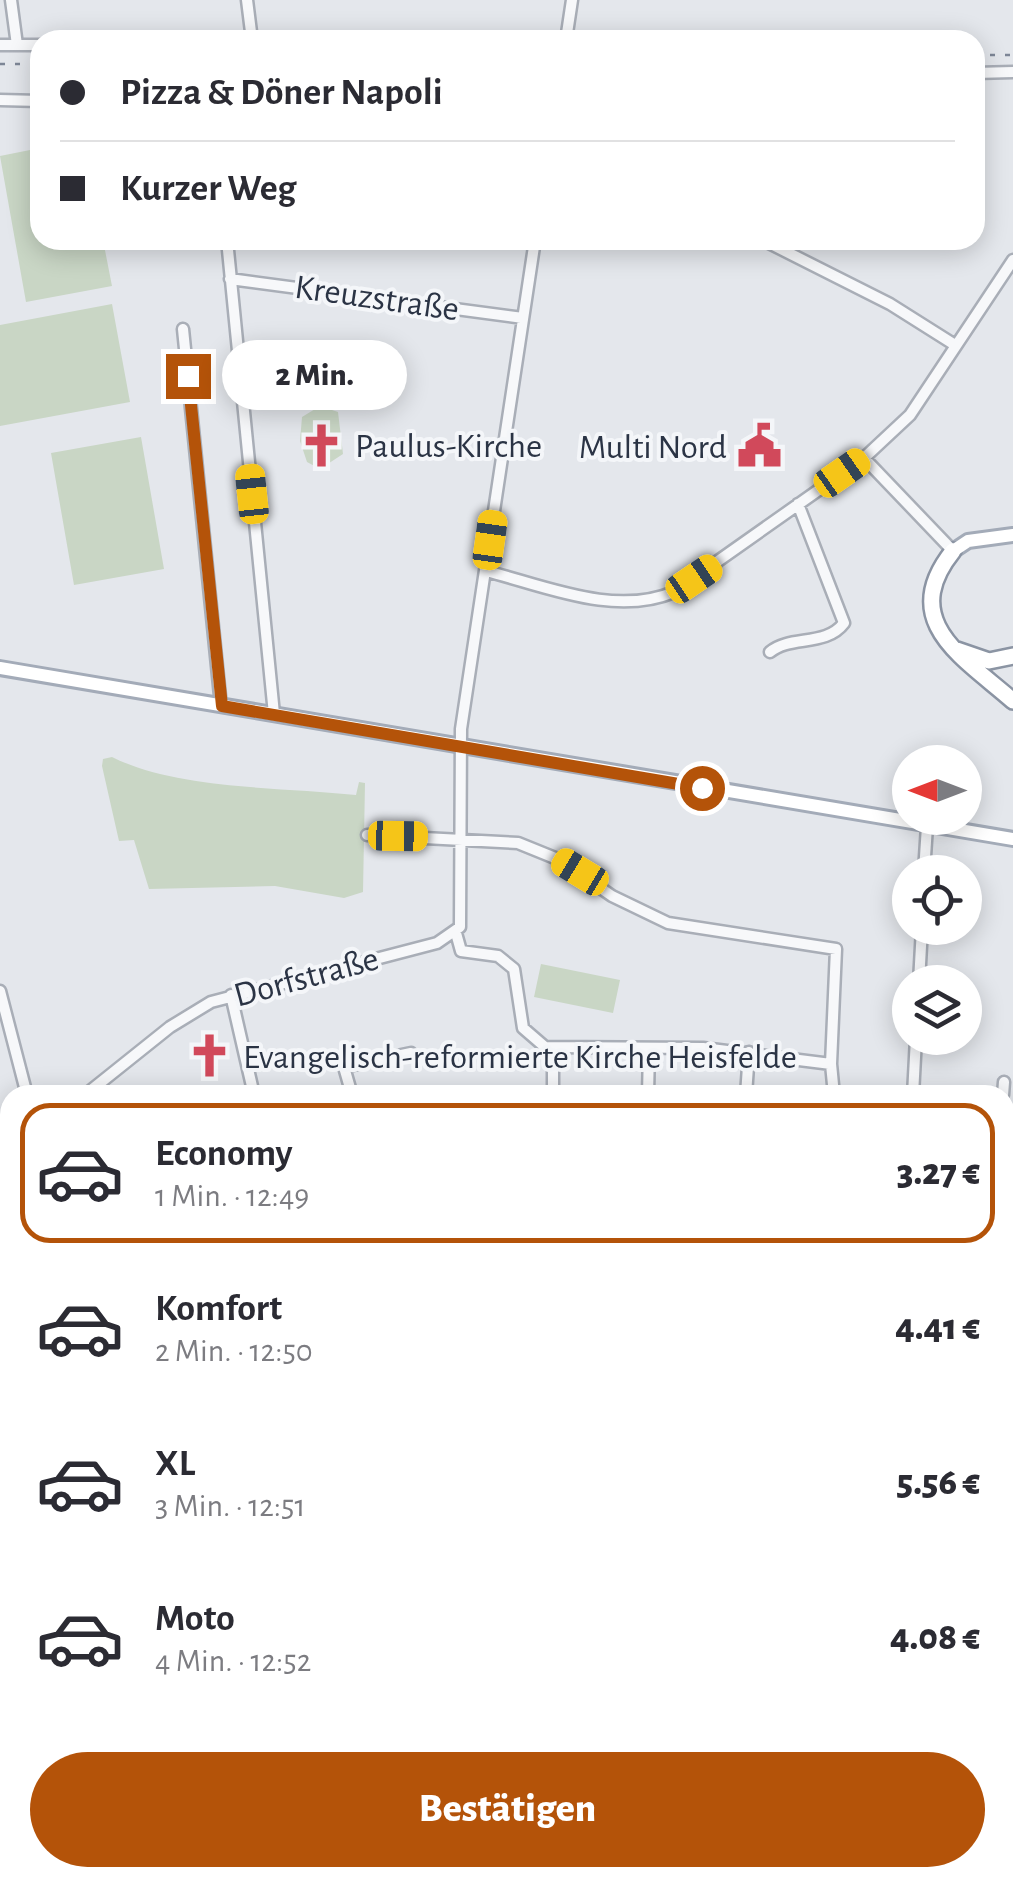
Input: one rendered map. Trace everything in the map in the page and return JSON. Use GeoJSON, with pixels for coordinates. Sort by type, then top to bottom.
{"type":"FeatureCollection","features":[{"type":"Feature","properties":{"kind":"highway"},"geometry":{"type":"LineString","coordinates":[[953,552],[934,590],[935,620],[943,638],[965,664],[1013,701]]}},
{"type":"Feature","properties":{"kind":"highway"},"geometry":{"type":"LineString","coordinates":[[943,638],[978,660],[1000,661],[1013,656]]}},
{"type":"Feature","properties":{"kind":"main road"},"geometry":{"type":"LineString","coordinates":[[953,552],[968,541],[1013,534]]}},
{"type":"Feature","properties":{"kind":"main road"},"geometry":{"type":"LineString","coordinates":[[0,668],[460,743],[892,820]]}},
{"type":"Feature","properties":{"kind":"main road"},"geometry":{"type":"LineString","coordinates":[[982,834],[1013,838]]}},
{"type":"Feature","properties":{"kind":"street"},"geometry":{"type":"LineString","coordinates":[[11,0],[17,45]]}},
{"type":"Feature","properties":{"kind":"street"},"geometry":{"type":"LineString","coordinates":[[247,0],[251,30]]}},
{"type":"Feature","properties":{"kind":"street"},"geometry":{"type":"LineString","coordinates":[[568,30],[572,0]]}},
{"type":"Feature","properties":{"kind":"street"},"geometry":{"type":"LineString","coordinates":[[0,45],[30,45]]}},
{"type":"Feature","properties":{"kind":"street"},"geometry":{"type":"LineString","coordinates":[[985,72],[1013,72]]}},
{"type":"Feature","properties":{"kind":"street"},"geometry":{"type":"LineString","coordinates":[[0,100],[30,102]]}},
{"type":"Feature","properties":{"kind":"street"},"geometry":{"type":"LineString","coordinates":[[228,250],[274,714]]}},
{"type":"Feature","properties":{"kind":"street"},"geometry":{"type":"LineString","coordinates":[[533,250],[460,743],[462,921],[456,933],[461,951],[498,956],[514,969],[523,1028],[536,1043],[553,1049],[750,1052],[831,1064]]}},
{"type":"Feature","properties":{"kind":"street"},"geometry":{"type":"LineString","coordinates":[[782,250],[890,304],[955,345]]}},
{"type":"Feature","properties":{"kind":"street"},"geometry":{"type":"LineString","coordinates":[[486,571],[613,602],[656,600],[674,592],[864,458],[910,415],[1013,260]]}},
{"type":"Feature","properties":{"kind":"street","name":"Kreuzstraße"},"geometry":{"type":"LineString","coordinates":[[230,278],[523,318]]}},
{"type":"Feature","properties":{"kind":"street"},"geometry":{"type":"LineString","coordinates":[[183,330],[222,706]]}},
{"type":"Feature","properties":{"kind":"street"},"geometry":{"type":"LineString","coordinates":[[864,458],[953,552]]}},
{"type":"Feature","properties":{"kind":"street"},"geometry":{"type":"LineString","coordinates":[[770,652],[779,645],[808,643],[844,624],[845,616],[798,504]]}},
{"type":"Feature","properties":{"kind":"street"},"geometry":{"type":"LineString","coordinates":[[367,835],[492,838],[535,849],[668,923],[836,949],[833,1085]]}},
{"type":"Feature","properties":{"kind":"street","name":"Dorfstraße"},"geometry":{"type":"LineString","coordinates":[[98,1085],[170,1027],[232,995],[437,943],[456,933]]}},
{"type":"Feature","properties":{"kind":"street"},"geometry":{"type":"LineString","coordinates":[[0,991],[24,1085]]}},
{"type":"Feature","properties":{"kind":"street"},"geometry":{"type":"LineString","coordinates":[[232,995],[252,1085]]}},
{"type":"Feature","properties":{"kind":"street"},"geometry":{"type":"LineString","coordinates":[[553,1049],[553,1085]]}},
{"type":"Feature","properties":{"kind":"street"},"geometry":{"type":"LineString","coordinates":[[648,1085],[650,1049]]}},
{"type":"Feature","properties":{"kind":"street"},"geometry":{"type":"LineString","coordinates":[[747,1085],[750,1052]]}},
{"type":"Feature","properties":{"kind":"street"},"geometry":{"type":"LineString","coordinates":[[349,1085],[344,1067],[411,1053]]}},
{"type":"Feature","properties":{"kind":"street"},"geometry":{"type":"LineString","coordinates":[[915,1085],[916,1055]]}},
{"type":"Feature","properties":{"kind":"green space"},"geometry":{"type":"Polygon","coordinates":[[[30,150],[30,250],[105,250],[112,286],[26,302],[0,156],[30,150]]]}},
{"type":"Feature","properties":{"kind":"green space"},"geometry":{"type":"Polygon","coordinates":[[[112,304],[130,402],[0,426],[0,325],[112,304]]]}},
{"type":"Feature","properties":{"kind":"green space"},"geometry":{"type":"Polygon","coordinates":[[[320,406],[338,412],[343,454],[320,469],[307,462],[300,441],[302,417],[320,406]]]}},
{"type":"Feature","properties":{"kind":"green space"},"geometry":{"type":"Polygon","coordinates":[[[141,437],[164,569],[74,585],[51,453],[141,437]]]}},
{"type":"Feature","properties":{"kind":"green space"},"geometry":{"type":"Polygon","coordinates":[[[112,757],[168,776],[231,785],[356,795],[359,782],[365,783],[363,892],[344,898],[275,886],[149,889],[134,840],[119,841],[102,766],[103,759],[112,757]]]}},
{"type":"Feature","properties":{"kind":"green space"},"geometry":{"type":"Polygon","coordinates":[[[541,964],[620,980],[613,1013],[534,997],[541,964]]]}},
{"type":"Feature","properties":{"kind":"railway"},"geometry":{"type":"LineString","coordinates":[[985,55],[1013,55]]}},
{"type":"Feature","properties":{"kind":"railway"},"geometry":{"type":"LineString","coordinates":[[0,64],[30,64]]}},
{"type":"Feature","properties":{"kind":"place","name":"Paulus-Kirche"},"geometry":{"type":"Point","coordinates":[322,445]}},
{"type":"Feature","properties":{"kind":"place","name":"Multi Nord"},"geometry":{"type":"Point","coordinates":[760,446]}},
{"type":"Feature","properties":{"kind":"place","name":"Evangelisch-reformierte Kirche Heisfelde"},"geometry":{"type":"Point","coordinates":[210,1056]}},
{"type":"Feature","properties":{"kind":"route"},"geometry":{"type":"LineString","coordinates":[[188,376],[222,706],[460,743],[702,788]]}}]}
